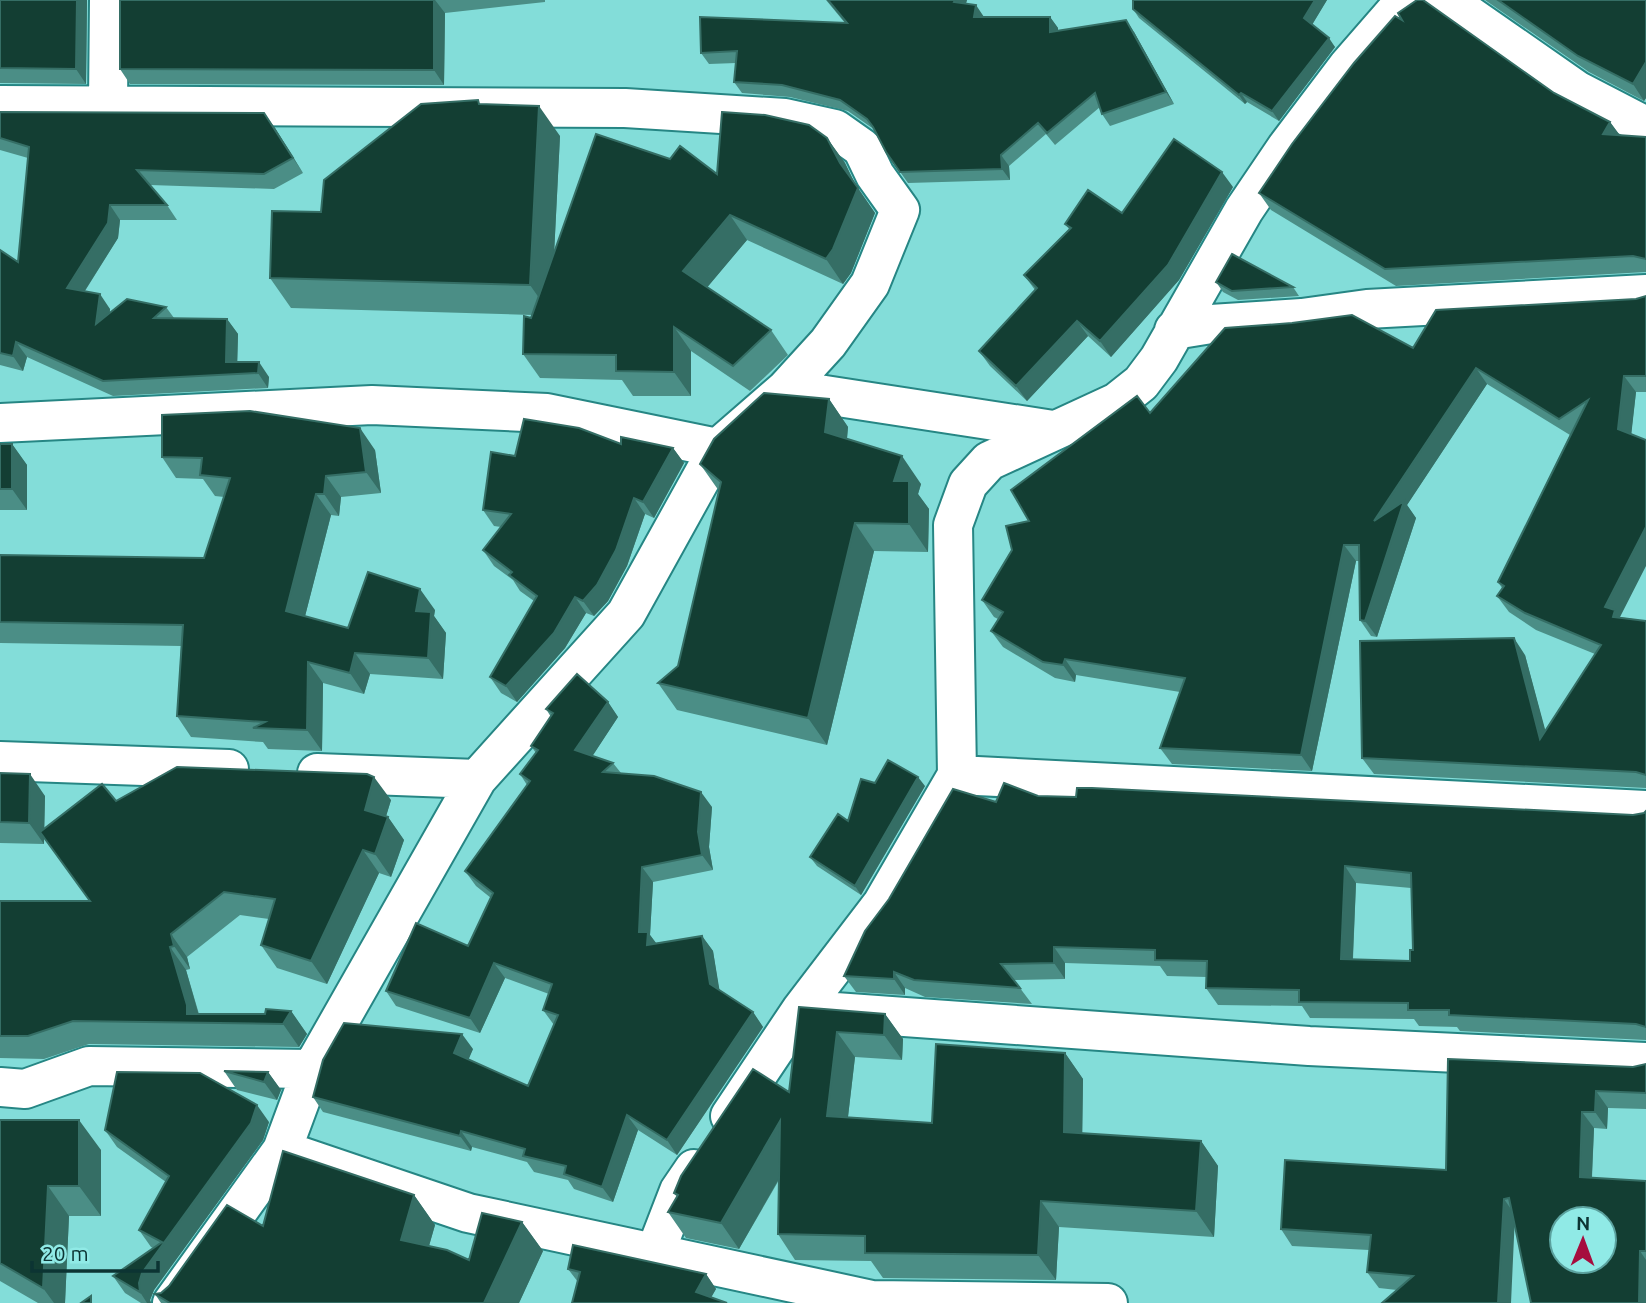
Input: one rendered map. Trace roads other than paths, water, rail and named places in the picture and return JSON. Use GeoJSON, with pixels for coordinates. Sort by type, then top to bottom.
{"type":"FeatureCollection","features":[{"type":"Feature","properties":{"kind":"street"},"geometry":{"type":"LineString","coordinates":[[108,105],[109,0]]}},
{"type":"Feature","properties":{"kind":"street"},"geometry":{"type":"LineString","coordinates":[[655,1253],[680,1191],[801,1010],[882,904],[957,775],[953,525],[968,484],[989,461],[1117,402],[1142,383],[1159,359],[1244,211],[1286,148],[1348,66],[1395,12],[1416,0]]}},
{"type":"Feature","properties":{"kind":"street"},"geometry":{"type":"LineString","coordinates":[[1447,0],[1578,91],[1646,126]]}},
{"type":"Feature","properties":{"kind":"street"},"geometry":{"type":"LineString","coordinates":[[0,105],[625,108],[785,118],[835,129],[862,148],[875,175],[900,210],[870,284],[828,343],[786,389],[718,448],[626,614],[477,779],[312,1069],[282,1150],[172,1303]]}},
{"type":"Feature","properties":{"kind":"street"},"geometry":{"type":"LineString","coordinates":[[1174,330],[1367,309],[1646,294]]}},
{"type":"Feature","properties":{"kind":"street"},"geometry":{"type":"LineString","coordinates":[[786,389],[1053,430]]}},
{"type":"Feature","properties":{"kind":"street"},"geometry":{"type":"LineString","coordinates":[[0,423],[372,405],[547,413],[718,448]]}},
{"type":"Feature","properties":{"kind":"street"},"geometry":{"type":"LineString","coordinates":[[0,761],[477,779]]}},
{"type":"Feature","properties":{"kind":"street"},"geometry":{"type":"LineString","coordinates":[[957,775],[1646,810]]}},
{"type":"Feature","properties":{"kind":"street"},"geometry":{"type":"LineString","coordinates":[[801,1010],[1309,1046],[1646,1062]]}},
{"type":"Feature","properties":{"kind":"street"},"geometry":{"type":"LineString","coordinates":[[0,1087],[25,1089],[89,1066],[312,1069]]}},
{"type":"Feature","properties":{"kind":"street"},"geometry":{"type":"LineString","coordinates":[[282,1150],[468,1213],[873,1301],[1108,1303]]}}]}
